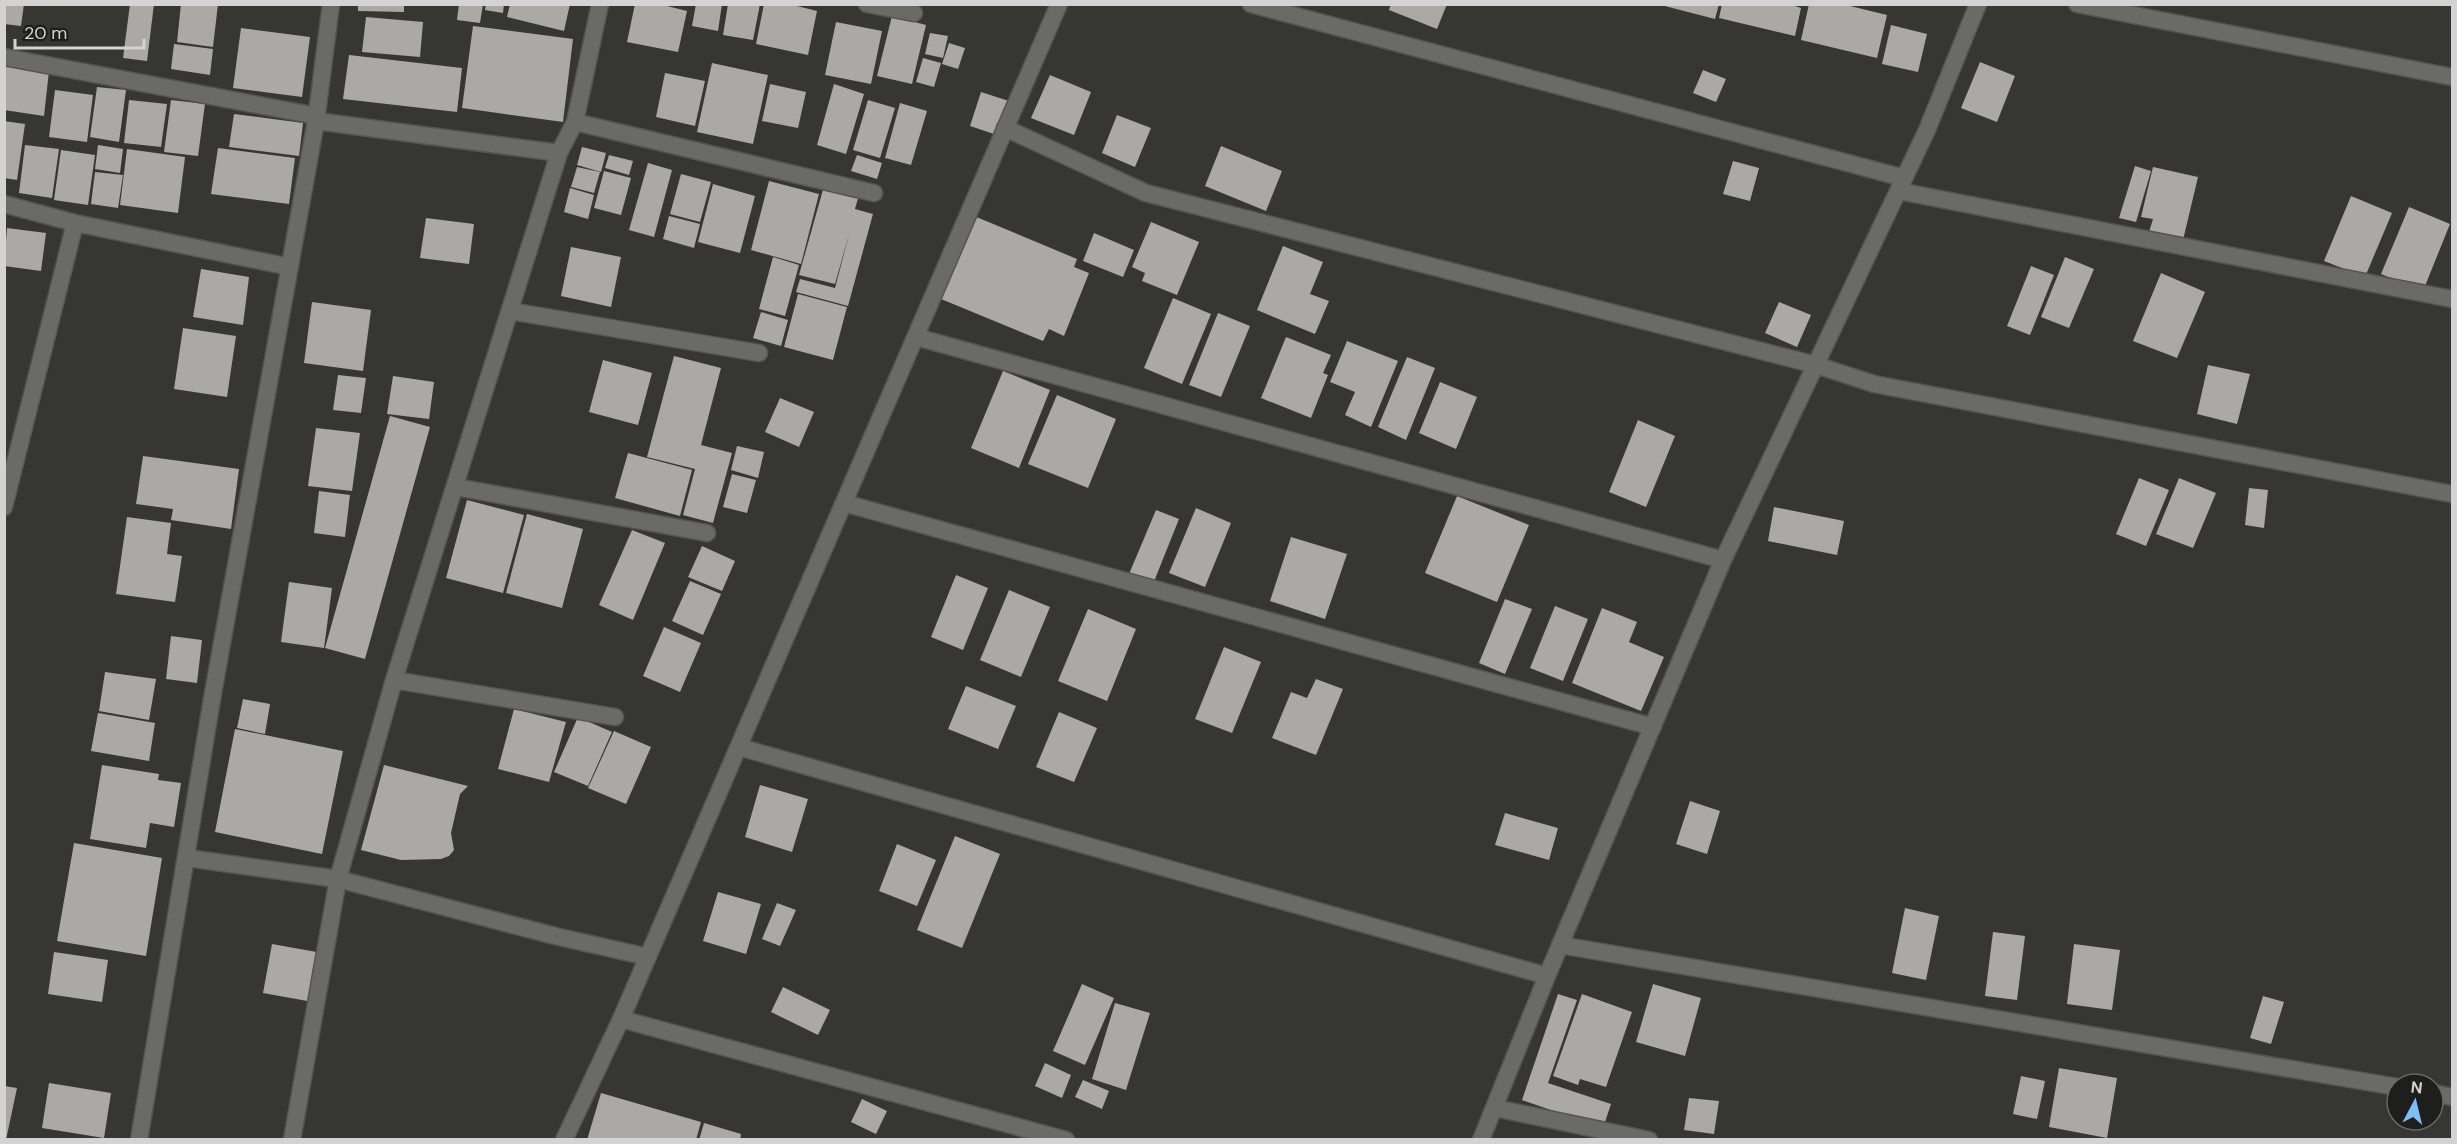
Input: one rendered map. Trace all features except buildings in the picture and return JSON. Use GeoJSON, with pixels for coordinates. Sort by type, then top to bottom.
{"type":"FeatureCollection","features":[{"type":"Feature","properties":{"kind":"street"},"geometry":{"type":"LineString","coordinates":[[139,1140],[213,693],[317,119],[331,4]]}},
{"type":"Feature","properties":{"kind":"street"},"geometry":{"type":"LineString","coordinates":[[292,1140],[338,879],[394,680],[456,487],[485,383],[559,153],[575,122],[600,4]]}},
{"type":"Feature","properties":{"kind":"street"},"geometry":{"type":"LineString","coordinates":[[867,4],[914,13]]}},
{"type":"Feature","properties":{"kind":"street"},"geometry":{"type":"LineString","coordinates":[[564,1140],[621,1019],[1059,4]]}},
{"type":"Feature","properties":{"kind":"street"},"geometry":{"type":"LineString","coordinates":[[1251,4],[1901,184],[2452,299]]}},
{"type":"Feature","properties":{"kind":"street"},"geometry":{"type":"LineString","coordinates":[[1482,1140],[1547,976],[1724,560],[1927,130],[1978,4]]}},
{"type":"Feature","properties":{"kind":"street"},"geometry":{"type":"LineString","coordinates":[[2077,4],[2452,77]]}},
{"type":"Feature","properties":{"kind":"street"},"geometry":{"type":"LineString","coordinates":[[4,57],[317,119],[559,153]]}},
{"type":"Feature","properties":{"kind":"street"},"geometry":{"type":"LineString","coordinates":[[575,122],[874,193]]}},
{"type":"Feature","properties":{"kind":"street"},"geometry":{"type":"LineString","coordinates":[[1005,128],[1146,193],[1816,365],[1874,384],[2452,494]]}},
{"type":"Feature","properties":{"kind":"street"},"geometry":{"type":"LineString","coordinates":[[4,204],[75,224],[290,267]]}},
{"type":"Feature","properties":{"kind":"street"},"geometry":{"type":"LineString","coordinates":[[4,507],[75,224]]}},
{"type":"Feature","properties":{"kind":"street"},"geometry":{"type":"LineString","coordinates":[[510,311],[759,353]]}},
{"type":"Feature","properties":{"kind":"street"},"geometry":{"type":"LineString","coordinates":[[916,337],[1724,560]]}},
{"type":"Feature","properties":{"kind":"street"},"geometry":{"type":"LineString","coordinates":[[456,487],[707,533]]}},
{"type":"Feature","properties":{"kind":"street"},"geometry":{"type":"LineString","coordinates":[[844,503],[1653,727]]}},
{"type":"Feature","properties":{"kind":"street"},"geometry":{"type":"LineString","coordinates":[[394,680],[615,717]]}},
{"type":"Feature","properties":{"kind":"street"},"geometry":{"type":"LineString","coordinates":[[739,747],[1547,976]]}},
{"type":"Feature","properties":{"kind":"street"},"geometry":{"type":"LineString","coordinates":[[187,858],[338,879],[555,936],[648,957]]}},
{"type":"Feature","properties":{"kind":"street"},"geometry":{"type":"LineString","coordinates":[[1560,945],[2385,1085]]}},
{"type":"Feature","properties":{"kind":"street"},"geometry":{"type":"LineString","coordinates":[[621,1019],[1066,1140]]}},
{"type":"Feature","properties":{"kind":"street"},"geometry":{"type":"LineString","coordinates":[[1495,1108],[1649,1140]]}}]}
